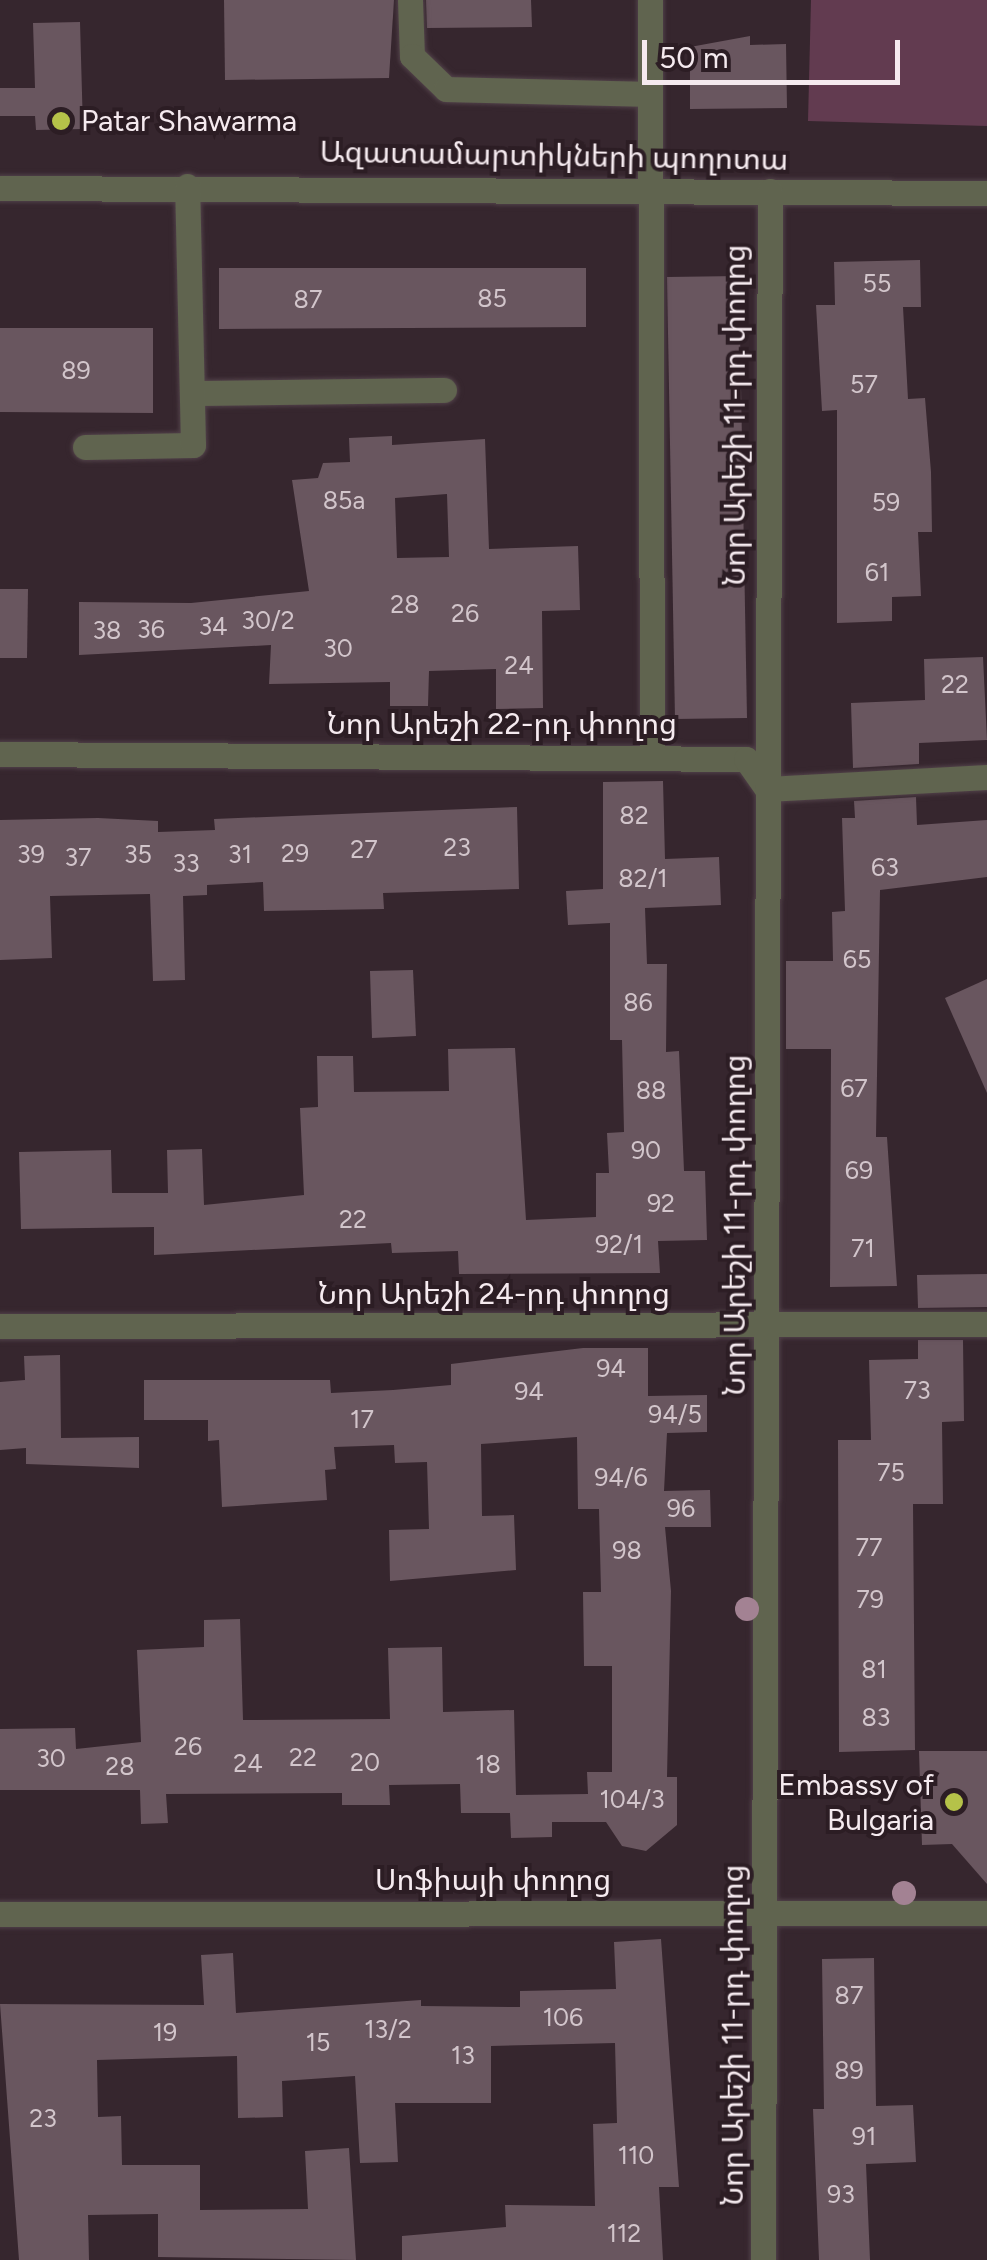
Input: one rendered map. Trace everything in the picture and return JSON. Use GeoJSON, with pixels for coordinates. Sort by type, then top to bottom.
{"type":"FeatureCollection","features":[{"type":"Feature","properties":{"kind":"street"},"geometry":{"type":"LineString","coordinates":[[410,0],[412,56],[446,89],[650,94]]}},
{"type":"Feature","properties":{"kind":"street"},"geometry":{"type":"LineString","coordinates":[[650,0],[652,757]]}},
{"type":"Feature","properties":{"kind":"street"},"geometry":{"type":"LineString","coordinates":[[85,447],[193,445],[187,186]]}},
{"type":"Feature","properties":{"kind":"street","name":"Ազատամարտիկների պողոտա"},"geometry":{"type":"LineString","coordinates":[[0,188],[987,193]]}},
{"type":"Feature","properties":{"kind":"street","name":"Նոր Արեշի 11-րդ փողոց"},"geometry":{"type":"LineString","coordinates":[[764,2260],[770,191]]}},
{"type":"Feature","properties":{"kind":"street"},"geometry":{"type":"LineString","coordinates":[[192,393],[444,390]]}},
{"type":"Feature","properties":{"kind":"street","name":"Նոր Արեշի 22-րդ փողոց"},"geometry":{"type":"LineString","coordinates":[[0,754],[746,759],[767,789]]}},
{"type":"Feature","properties":{"kind":"street"},"geometry":{"type":"LineString","coordinates":[[767,789],[987,777]]}},
{"type":"Feature","properties":{"kind":"street","name":"Նոր Արեշի 24-րդ փողոց"},"geometry":{"type":"LineString","coordinates":[[0,1326],[987,1324]]}},
{"type":"Feature","properties":{"kind":"street","name":"Սոֆիայի փողոց"},"geometry":{"type":"LineString","coordinates":[[0,1914],[987,1912]]}},
{"type":"Feature","properties":{"kind":"shaded area"},"geometry":{"type":"Polygon","coordinates":[[[811,0],[987,0],[987,126],[808,121],[811,0]]]}},
{"type":"Feature","properties":{"kind":"building"},"geometry":{"type":"Polygon","coordinates":[[[224,0],[394,0],[389,78],[225,80],[224,0]]]}},
{"type":"Feature","properties":{"kind":"building"},"geometry":{"type":"Polygon","coordinates":[[[426,0],[531,0],[532,27],[427,28],[426,0]]]}},
{"type":"Feature","properties":{"kind":"building"},"geometry":{"type":"Polygon","coordinates":[[[80,22],[83,129],[36,130],[35,116],[0,116],[0,88],[35,88],[33,23],[80,22]]]}},
{"type":"Feature","properties":{"kind":"building"},"geometry":{"type":"Polygon","coordinates":[[[750,36],[750,45],[786,44],[787,108],[690,109],[690,47],[750,36]]]}},
{"type":"Feature","properties":{"kind":"building"},"geometry":{"type":"Polygon","coordinates":[[[920,260],[921,307],[903,307],[908,399],[925,398],[931,472],[932,532],[918,532],[921,596],[892,597],[892,621],[837,623],[837,410],[822,411],[816,305],[835,305],[834,262],[920,260]]]}},
{"type":"Feature","properties":{"kind":"building"},"geometry":{"type":"Polygon","coordinates":[[[219,268],[586,268],[586,327],[219,329],[219,268]]]}},
{"type":"Feature","properties":{"kind":"building"},"geometry":{"type":"Polygon","coordinates":[[[739,276],[747,718],[675,719],[667,277],[739,276]]]}},
{"type":"Feature","properties":{"kind":"building"},"geometry":{"type":"Polygon","coordinates":[[[0,328],[153,328],[153,413],[0,412],[0,328]]]}},
{"type":"Feature","properties":{"kind":"building"},"geometry":{"type":"Polygon","coordinates":[[[392,436],[392,445],[485,439],[489,549],[578,546],[580,610],[542,611],[543,708],[496,709],[496,669],[429,671],[428,706],[390,706],[390,682],[269,684],[271,645],[79,655],[79,602],[191,603],[309,591],[292,480],[318,478],[323,463],[350,462],[349,438],[392,436]],[[447,494],[395,498],[397,558],[449,557],[447,494]]]}},
{"type":"Feature","properties":{"kind":"building"},"geometry":{"type":"Polygon","coordinates":[[[0,589],[28,589],[27,658],[0,658],[0,589]]]}},
{"type":"Feature","properties":{"kind":"building"},"geometry":{"type":"Polygon","coordinates":[[[983,657],[987,740],[919,743],[919,764],[853,768],[851,703],[925,700],[924,659],[983,657]]]}},
{"type":"Feature","properties":{"kind":"building"},"geometry":{"type":"Polygon","coordinates":[[[663,781],[665,859],[719,857],[721,905],[645,908],[647,964],[667,964],[666,1052],[679,1051],[684,1171],[705,1171],[707,1240],[658,1241],[660,1273],[459,1274],[458,1251],[392,1253],[391,1243],[154,1255],[154,1227],[21,1229],[19,1152],[111,1150],[112,1193],[168,1193],[167,1150],[202,1149],[204,1205],[304,1195],[300,1108],[318,1107],[317,1056],[353,1056],[354,1092],[449,1091],[448,1049],[515,1048],[526,1220],[596,1217],[596,1173],[609,1173],[607,1133],[624,1132],[622,1040],[610,1040],[610,923],[568,925],[566,891],[603,889],[603,782],[663,781]]]}},
{"type":"Feature","properties":{"kind":"building"},"geometry":{"type":"Polygon","coordinates":[[[916,797],[917,825],[987,820],[987,877],[880,890],[876,1137],[887,1137],[897,1286],[830,1287],[831,1049],[786,1049],[786,961],[833,961],[832,912],[845,911],[842,818],[855,818],[854,801],[916,797]]]}},
{"type":"Feature","properties":{"kind":"building"},"geometry":{"type":"Polygon","coordinates":[[[517,807],[519,889],[383,893],[384,909],[264,911],[263,882],[207,885],[207,895],[183,896],[185,980],[153,981],[150,894],[50,896],[52,958],[0,960],[0,820],[158,821],[158,832],[215,830],[214,819],[517,807]]]}},
{"type":"Feature","properties":{"kind":"building"},"geometry":{"type":"Polygon","coordinates":[[[413,970],[416,1036],[372,1038],[370,971],[413,970]]]}},
{"type":"Feature","properties":{"kind":"building"},"geometry":{"type":"Polygon","coordinates":[[[987,979],[987,1093],[945,998],[987,979]]]}},
{"type":"Feature","properties":{"kind":"building"},"geometry":{"type":"Polygon","coordinates":[[[987,1274],[987,1307],[918,1308],[917,1275],[987,1274]]]}},
{"type":"Feature","properties":{"kind":"building"},"geometry":{"type":"Polygon","coordinates":[[[918,1340],[963,1340],[964,1421],[942,1422],[943,1504],[913,1504],[915,1750],[839,1752],[838,1440],[871,1440],[869,1360],[918,1359],[918,1340]]]}},
{"type":"Feature","properties":{"kind":"building"},"geometry":{"type":"Polygon","coordinates":[[[583,1348],[648,1348],[648,1396],[707,1395],[707,1432],[667,1433],[664,1491],[710,1490],[711,1527],[665,1527],[671,1591],[667,1777],[677,1777],[677,1825],[646,1851],[622,1846],[606,1822],[552,1822],[552,1837],[511,1838],[510,1813],[461,1813],[460,1784],[389,1785],[390,1805],[342,1805],[342,1793],[166,1794],[168,1823],[141,1824],[140,1790],[0,1790],[0,1729],[75,1728],[76,1749],[141,1742],[137,1650],[204,1647],[204,1620],[240,1619],[243,1720],[390,1719],[388,1648],[442,1647],[443,1712],[514,1710],[516,1795],[588,1794],[587,1772],[612,1772],[612,1666],[584,1666],[583,1592],[601,1592],[599,1509],[578,1509],[577,1437],[481,1444],[482,1516],[514,1515],[516,1570],[390,1581],[389,1530],[429,1529],[427,1462],[395,1463],[394,1445],[334,1447],[336,1469],[325,1470],[327,1500],[222,1507],[219,1440],[208,1441],[208,1420],[144,1420],[144,1380],[330,1380],[331,1393],[393,1390],[451,1385],[451,1364],[583,1348]]]}},
{"type":"Feature","properties":{"kind":"building"},"geometry":{"type":"Polygon","coordinates":[[[60,1355],[61,1438],[139,1437],[139,1468],[26,1464],[26,1448],[0,1450],[0,1382],[25,1380],[24,1356],[60,1355]]]}},
{"type":"Feature","properties":{"kind":"building","name":"Embassy of Bulgaria"},"geometry":{"type":"Polygon","coordinates":[[[919,1751],[987,1751],[987,1884],[952,1844],[922,1845],[919,1751]]]}},
{"type":"Feature","properties":{"kind":"building"},"geometry":{"type":"Polygon","coordinates":[[[661,1939],[679,2187],[659,2187],[663,2260],[402,2260],[402,2236],[506,2227],[505,2205],[595,2206],[593,2124],[617,2123],[615,2043],[491,2046],[491,2103],[395,2103],[398,2162],[360,2163],[355,2076],[282,2081],[283,2117],[238,2118],[237,2056],[97,2060],[98,2117],[121,2116],[122,2165],[200,2165],[200,2210],[308,2209],[305,2151],[349,2148],[356,2260],[158,2257],[158,2214],[88,2215],[89,2260],[19,2260],[0,2004],[204,2005],[201,1955],[233,1953],[236,2013],[421,2000],[421,2006],[520,2007],[520,1991],[616,1989],[614,1942],[661,1939]]]}},
{"type":"Feature","properties":{"kind":"building"},"geometry":{"type":"Polygon","coordinates":[[[874,1958],[876,2106],[913,2105],[916,2162],[866,2164],[870,2260],[819,2260],[813,2109],[824,2109],[822,1959],[874,1958]]]}},
{"type":"Feature","properties":{"kind":"place","name":"Patar Shawarma"},"geometry":{"type":"Point","coordinates":[61,121]}},
{"type":"Feature","properties":{"kind":"place","name":"Embassy of Bulgaria"},"geometry":{"type":"Point","coordinates":[954,1802]}}]}
